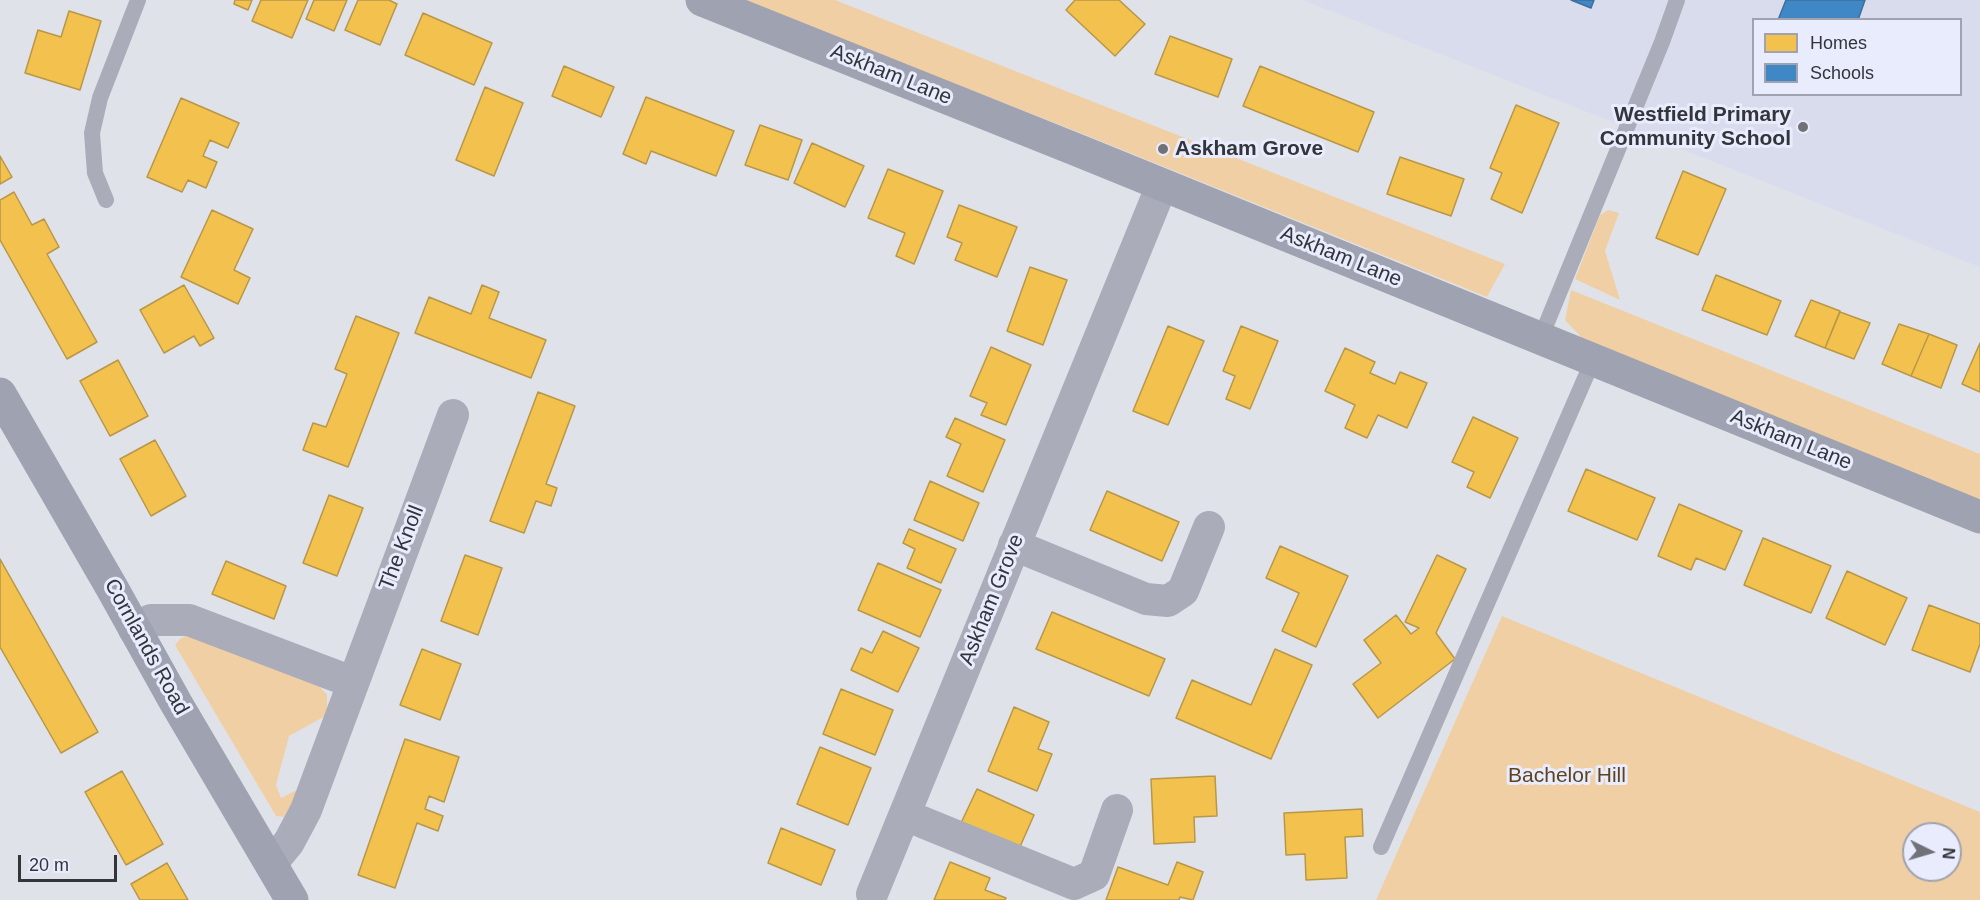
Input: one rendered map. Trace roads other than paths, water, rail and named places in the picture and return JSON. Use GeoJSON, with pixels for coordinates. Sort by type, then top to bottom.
{"type":"FeatureCollection","features":[{"type":"Feature","properties":{"kind":"street","name":"Askham Lane"},"geometry":{"type":"LineString","coordinates":[[702,0],[1980,517]]}},
{"type":"Feature","properties":{"kind":"street","name":"Askham Grove"},"geometry":{"type":"LineString","coordinates":[[872,894],[1162,185]]}},
{"type":"Feature","properties":{"kind":"street","name":"Cornlands Road"},"geometry":{"type":"LineString","coordinates":[[0,394],[292,900]]}},
{"type":"Feature","properties":{"kind":"street","name":"The Knoll"},"geometry":{"type":"LineString","coordinates":[[271,864],[290,842],[306,810],[453,415]]}},
{"type":"Feature","properties":{"kind":"street"},"geometry":{"type":"LineString","coordinates":[[1014,545],[1146,600],[1167,601],[1183,591],[1209,527]]}},
{"type":"Feature","properties":{"kind":"street"},"geometry":{"type":"LineString","coordinates":[[134,629],[151,620],[189,620],[352,682]]}},
{"type":"Feature","properties":{"kind":"street"},"geometry":{"type":"LineString","coordinates":[[905,815],[1074,884],[1094,875],[1117,810]]}},
{"type":"Feature","properties":{"kind":"lane"},"geometry":{"type":"LineString","coordinates":[[106,200],[95,173],[92,133],[100,98],[138,0]]}},
{"type":"Feature","properties":{"kind":"lane"},"geometry":{"type":"LineString","coordinates":[[1541,338],[1677,0]]}},
{"type":"Feature","properties":{"kind":"lane"},"geometry":{"type":"LineString","coordinates":[[1381,847],[1593,360]]}},
{"type":"Feature","properties":{"kind":"place","name":"Westfield Primary Community School"},"geometry":{"type":"Point","coordinates":[1803,127]}},
{"type":"Feature","properties":{"kind":"place","name":"Askham Grove"},"geometry":{"type":"Point","coordinates":[1163,149]}},
{"type":"Feature","properties":{"kind":"park label","name":"Bachelor Hill"},"geometry":{"type":"Point","coordinates":[1567,776]}}]}
